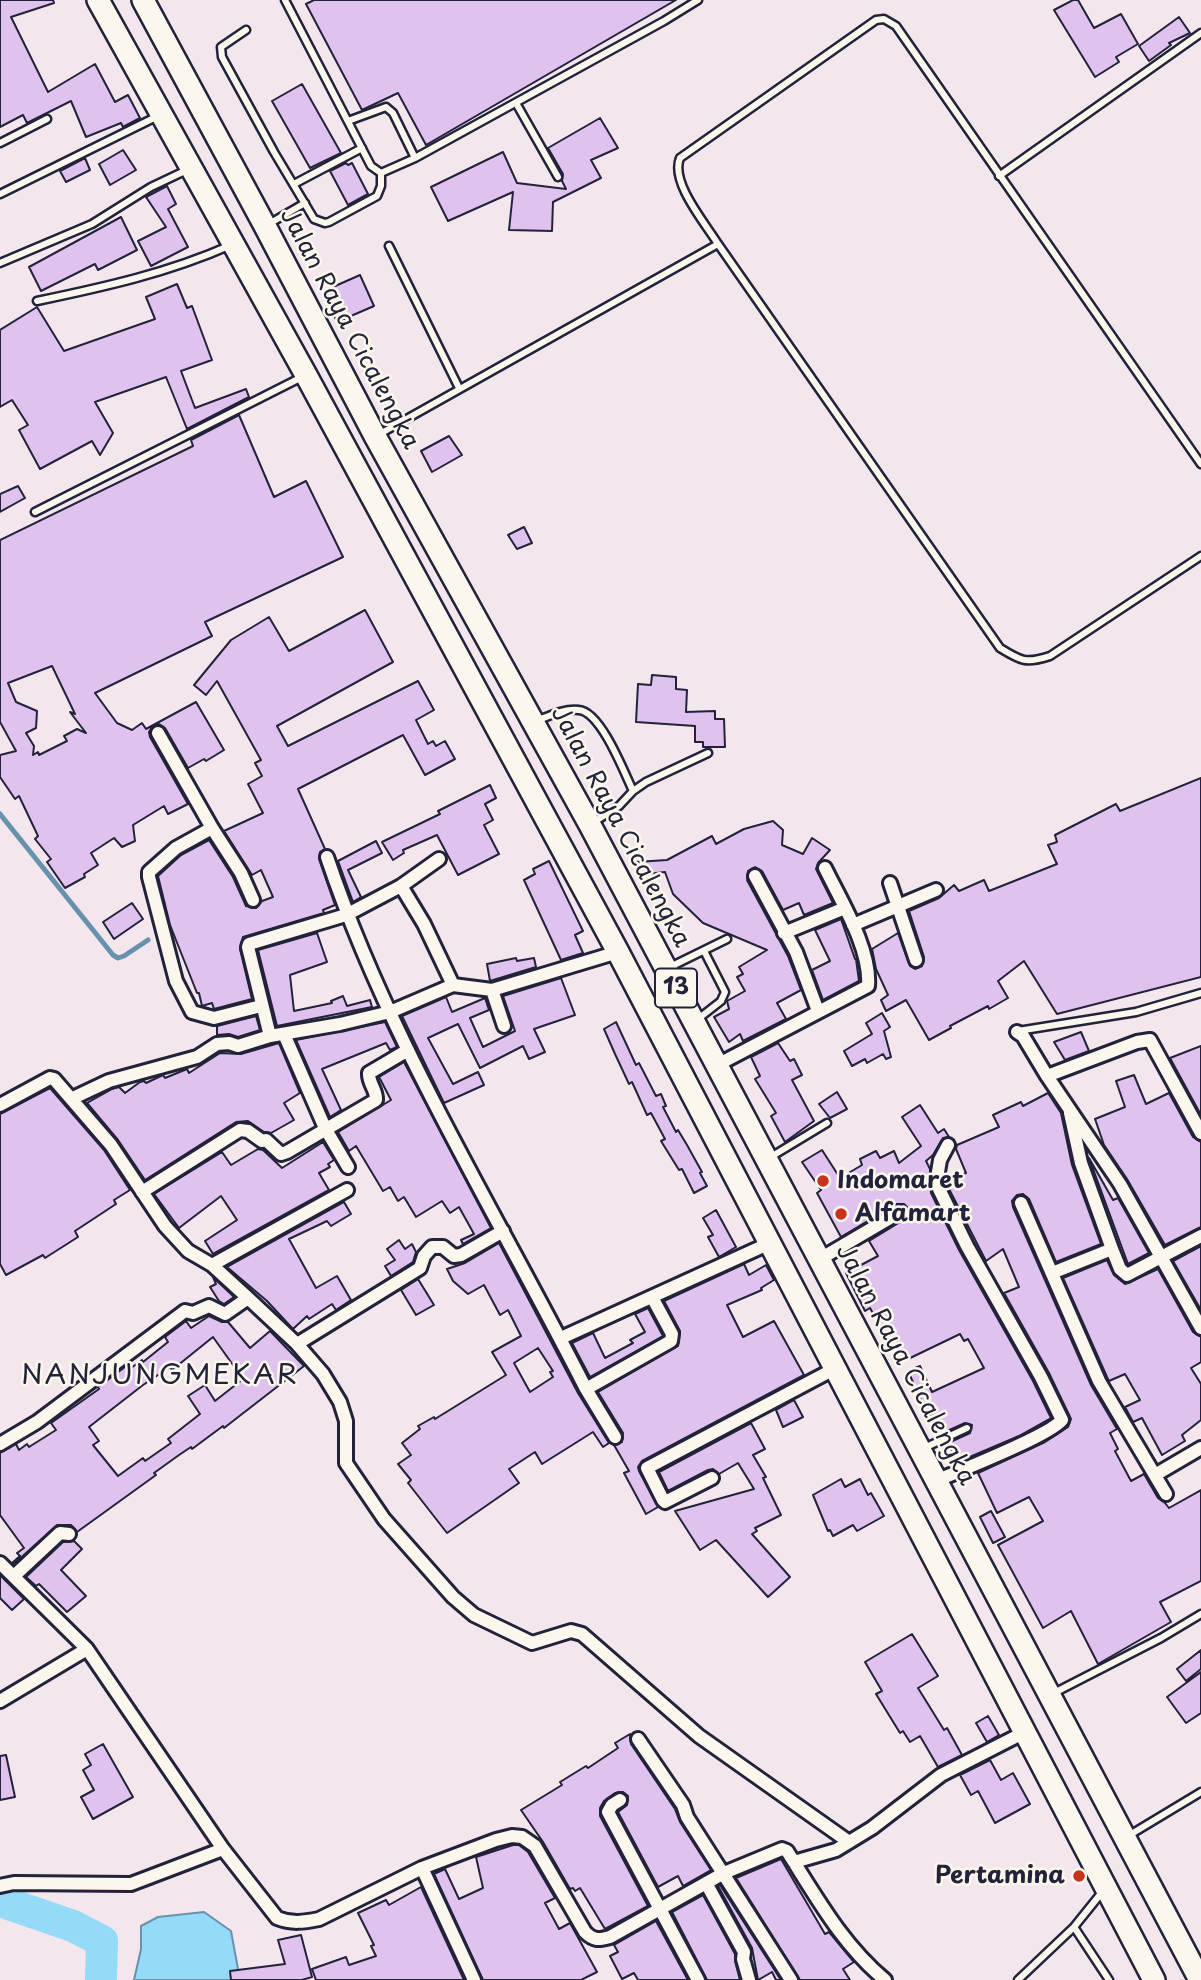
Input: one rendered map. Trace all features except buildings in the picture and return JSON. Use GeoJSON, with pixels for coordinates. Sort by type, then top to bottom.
{"type":"FeatureCollection","features":[{"type":"Feature","properties":{"kind":"highway","name":"13"},"geometry":{"type":"LineString","coordinates":[[98,0],[306,375],[618,952],[1154,1980]]}},
{"type":"Feature","properties":{"kind":"highway","name":"Jalan Raya Cicalengka"},"geometry":{"type":"LineString","coordinates":[[143,0],[375,436],[590,825],[1200,1980]]}},
{"type":"Feature","properties":{"kind":"street"},"geometry":{"type":"LineString","coordinates":[[158,733],[241,873],[253,901]]}},
{"type":"Feature","properties":{"kind":"street"},"geometry":{"type":"LineString","coordinates":[[212,828],[176,848],[149,872],[165,943],[176,981],[192,1012],[214,1018],[261,1006]]}},
{"type":"Feature","properties":{"kind":"street"},"geometry":{"type":"LineString","coordinates":[[327,857],[346,915],[408,1050],[586,1389],[615,1437]]}},
{"type":"Feature","properties":{"kind":"street"},"geometry":{"type":"LineString","coordinates":[[270,1036],[248,947],[251,942],[346,915],[401,886],[439,859]]}},
{"type":"Feature","properties":{"kind":"street"},"geometry":{"type":"LineString","coordinates":[[717,1065],[868,986],[867,972],[853,925],[825,868]]}},
{"type":"Feature","properties":{"kind":"street"},"geometry":{"type":"LineString","coordinates":[[755,876],[796,953],[818,1011]]}},
{"type":"Feature","properties":{"kind":"street"},"geometry":{"type":"LineString","coordinates":[[890,883],[916,960]]}},
{"type":"Feature","properties":{"kind":"street"},"geometry":{"type":"LineString","coordinates":[[401,886],[429,933],[453,985]]}},
{"type":"Feature","properties":{"kind":"street"},"geometry":{"type":"LineString","coordinates":[[853,925],[936,890]]}},
{"type":"Feature","properties":{"kind":"street"},"geometry":{"type":"LineString","coordinates":[[784,933],[845,908]]}},
{"type":"Feature","properties":{"kind":"street"},"geometry":{"type":"LineString","coordinates":[[73,1098],[109,1081],[197,1057],[217,1044],[229,1042],[239,1046],[270,1036],[390,1012],[453,985],[492,990],[618,952]]}},
{"type":"Feature","properties":{"kind":"street"},"geometry":{"type":"LineString","coordinates":[[492,990],[505,1026]]}},
{"type":"Feature","properties":{"kind":"street"},"geometry":{"type":"LineString","coordinates":[[1017,1031],[1120,1184],[1201,1328]]}},
{"type":"Feature","properties":{"kind":"street"},"geometry":{"type":"LineString","coordinates":[[284,1034],[325,1128],[348,1167]]}},
{"type":"Feature","properties":{"kind":"street"},"geometry":{"type":"LineString","coordinates":[[1047,1076],[1137,1042],[1150,1040],[1201,1133]]}},
{"type":"Feature","properties":{"kind":"street"},"geometry":{"type":"LineString","coordinates":[[142,1192],[240,1130],[248,1131],[262,1141],[266,1140],[281,1154],[376,1100],[368,1079],[369,1073],[408,1050]]}},
{"type":"Feature","properties":{"kind":"street"},"geometry":{"type":"LineString","coordinates":[[0,1105],[50,1078],[73,1098],[111,1145],[165,1226],[188,1251],[212,1265],[248,1298],[297,1344],[323,1374],[340,1402],[346,1421],[346,1463],[384,1519],[453,1597],[474,1615],[526,1642],[537,1643],[571,1632],[582,1634],[699,1736],[849,1842]]}},
{"type":"Feature","properties":{"kind":"street"},"geometry":{"type":"LineString","coordinates":[[1068,1103],[1081,1163],[1120,1269],[1127,1275],[1201,1236]]}},
{"type":"Feature","properties":{"kind":"street"},"geometry":{"type":"LineString","coordinates":[[936,1481],[1046,1431],[1062,1420],[939,1189],[940,1160],[948,1144]]}},
{"type":"Feature","properties":{"kind":"street"},"geometry":{"type":"LineString","coordinates":[[212,1265],[347,1190]]}},
{"type":"Feature","properties":{"kind":"street"},"geometry":{"type":"LineString","coordinates":[[1021,1203],[1100,1381],[1125,1428],[1166,1494]]}},
{"type":"Feature","properties":{"kind":"street"},"geometry":{"type":"LineString","coordinates":[[820,1259],[900,1212]]}},
{"type":"Feature","properties":{"kind":"street"},"geometry":{"type":"LineString","coordinates":[[297,1344],[420,1268],[424,1255],[432,1247],[438,1246],[454,1256],[461,1255],[503,1231]]}},
{"type":"Feature","properties":{"kind":"street"},"geometry":{"type":"LineString","coordinates":[[561,1338],[770,1243]]}},
{"type":"Feature","properties":{"kind":"street"},"geometry":{"type":"LineString","coordinates":[[1052,1273],[1112,1249]]}},
{"type":"Feature","properties":{"kind":"street"},"geometry":{"type":"LineString","coordinates":[[586,1389],[671,1340],[672,1334],[652,1297]]}},
{"type":"Feature","properties":{"kind":"street"},"geometry":{"type":"LineString","coordinates":[[0,1444],[37,1422],[185,1311],[192,1313],[209,1306],[225,1314],[248,1298]]}},
{"type":"Feature","properties":{"kind":"street"},"geometry":{"type":"LineString","coordinates":[[712,1478],[666,1502],[647,1468],[836,1368]]}},
{"type":"Feature","properties":{"kind":"street"},"geometry":{"type":"LineString","coordinates":[[1155,1475],[1201,1448]]}},
{"type":"Feature","properties":{"kind":"street"},"geometry":{"type":"LineString","coordinates":[[14,1576],[60,1533],[69,1534]]}},
{"type":"Feature","properties":{"kind":"street"},"geometry":{"type":"LineString","coordinates":[[0,1563],[87,1649],[223,1849],[265,1905],[277,1917],[287,1922],[319,1919],[422,1868],[512,1836],[522,1837],[535,1846],[585,1932],[594,1939],[610,1937],[724,1873],[779,1849],[785,1849],[822,1910],[867,1965],[885,1980]]}},
{"type":"Feature","properties":{"kind":"street"},"geometry":{"type":"LineString","coordinates":[[0,1701],[87,1649]]}},
{"type":"Feature","properties":{"kind":"street"},"geometry":{"type":"LineString","coordinates":[[794,1862],[836,1850],[872,1828],[941,1775],[1025,1732]]}},
{"type":"Feature","properties":{"kind":"street"},"geometry":{"type":"LineString","coordinates":[[638,1739],[683,1805],[687,1817],[791,1980]]}},
{"type":"Feature","properties":{"kind":"street"},"geometry":{"type":"LineString","coordinates":[[620,1800],[612,1805],[608,1812],[698,1980]]}},
{"type":"Feature","properties":{"kind":"street"},"geometry":{"type":"LineString","coordinates":[[0,1886],[14,1883],[131,1884],[223,1849]]}},
{"type":"Feature","properties":{"kind":"street"},"geometry":{"type":"LineString","coordinates":[[422,1868],[474,1980]]}},
{"type":"Feature","properties":{"kind":"street"},"geometry":{"type":"LineString","coordinates":[[706,1883],[744,1952],[743,1959],[749,1980]]}},
{"type":"Feature","properties":{"kind":"lane"},"geometry":{"type":"LineString","coordinates":[[246,30],[224,43],[221,47],[222,57],[314,219],[329,222],[377,196],[381,186],[380,173],[371,166],[285,0]]}},
{"type":"Feature","properties":{"kind":"lane"},"geometry":{"type":"LineString","coordinates":[[380,173],[415,158],[698,0]]}},
{"type":"Feature","properties":{"kind":"lane"},"geometry":{"type":"LineString","coordinates":[[1201,464],[896,26],[884,19],[876,20],[680,158],[677,166],[681,185],[718,244],[1000,648],[1019,659],[1033,662],[1050,656],[1201,556]]}},
{"type":"Feature","properties":{"kind":"lane"},"geometry":{"type":"LineString","coordinates":[[999,176],[1201,33]]}},
{"type":"Feature","properties":{"kind":"lane"},"geometry":{"type":"LineString","coordinates":[[516,103],[558,177]]}},
{"type":"Feature","properties":{"kind":"lane"},"geometry":{"type":"LineString","coordinates":[[348,121],[386,107],[393,113],[415,158]]}},
{"type":"Feature","properties":{"kind":"lane"},"geometry":{"type":"LineString","coordinates":[[0,194],[161,114]]}},
{"type":"Feature","properties":{"kind":"lane"},"geometry":{"type":"LineString","coordinates":[[0,143],[47,119]]}},
{"type":"Feature","properties":{"kind":"lane"},"geometry":{"type":"LineString","coordinates":[[294,184],[362,148]]}},
{"type":"Feature","properties":{"kind":"lane"},"geometry":{"type":"LineString","coordinates":[[0,263],[92,224],[151,187],[191,168]]}},
{"type":"Feature","properties":{"kind":"lane"},"geometry":{"type":"LineString","coordinates":[[265,226],[305,203]]}},
{"type":"Feature","properties":{"kind":"lane"},"geometry":{"type":"LineString","coordinates":[[37,301],[116,285],[164,271],[195,261],[232,244]]}},
{"type":"Feature","properties":{"kind":"lane"},"geometry":{"type":"LineString","coordinates":[[375,436],[718,244]]}},
{"type":"Feature","properties":{"kind":"lane"},"geometry":{"type":"LineString","coordinates":[[388,246],[459,388]]}},
{"type":"Feature","properties":{"kind":"lane"},"geometry":{"type":"LineString","coordinates":[[35,512],[306,375]]}},
{"type":"Feature","properties":{"kind":"lane"},"geometry":{"type":"LineString","coordinates":[[535,722],[553,714],[578,709],[595,718],[633,791]]}},
{"type":"Feature","properties":{"kind":"lane"},"geometry":{"type":"LineString","coordinates":[[590,825],[619,806],[646,782],[708,753]]}},
{"type":"Feature","properties":{"kind":"lane"},"geometry":{"type":"LineString","coordinates":[[666,969],[727,939]]}},
{"type":"Feature","properties":{"kind":"lane"},"geometry":{"type":"LineString","coordinates":[[694,1022],[721,1002],[725,992],[704,951]]}},
{"type":"Feature","properties":{"kind":"lane"},"geometry":{"type":"LineString","coordinates":[[1017,1031],[1136,1012],[1201,993]]}},
{"type":"Feature","properties":{"kind":"lane"},"geometry":{"type":"LineString","coordinates":[[767,1159],[827,1123]]}},
{"type":"Feature","properties":{"kind":"lane"},"geometry":{"type":"LineString","coordinates":[[920,1450],[967,1429]]}},
{"type":"Feature","properties":{"kind":"lane"},"geometry":{"type":"LineString","coordinates":[[1049,1695],[1161,1638],[1201,1614]]}},
{"type":"Feature","properties":{"kind":"lane"},"geometry":{"type":"LineString","coordinates":[[1124,1838],[1201,1792]]}},
{"type":"Feature","properties":{"kind":"lane"},"geometry":{"type":"LineString","coordinates":[[1018,1980],[1074,1927],[1105,1888]]}},
{"type":"Feature","properties":{"kind":"lane"},"geometry":{"type":"LineString","coordinates":[[1074,1927],[1109,1980]]}},
{"type":"Feature","properties":{"kind":"water"},"geometry":{"type":"Polygon","coordinates":[[[204,1912],[231,1931],[240,1980],[134,1980],[141,1949],[141,1926],[158,1917],[204,1912]]]}},
{"type":"Feature","properties":{"kind":"waterway"},"geometry":{"type":"LineString","coordinates":[[0,814],[113,955],[118,958],[124,956],[148,940]]}},
{"type":"Feature","properties":{"kind":"waterway"},"geometry":{"type":"LineString","coordinates":[[0,1901],[73,1926],[102,1941],[101,1980]]}},
{"type":"Feature","properties":{"kind":"place","name":"Indomaret"},"geometry":{"type":"Point","coordinates":[823,1181]}},
{"type":"Feature","properties":{"kind":"place","name":"Alfamart"},"geometry":{"type":"Point","coordinates":[841,1214]}},
{"type":"Feature","properties":{"kind":"place","name":"Pertamina"},"geometry":{"type":"Point","coordinates":[1079,1876]}},
{"type":"Feature","properties":{"kind":"district","name":"NANJUNGMEKAR"},"geometry":{"type":"Point","coordinates":[160,1376]}}]}
